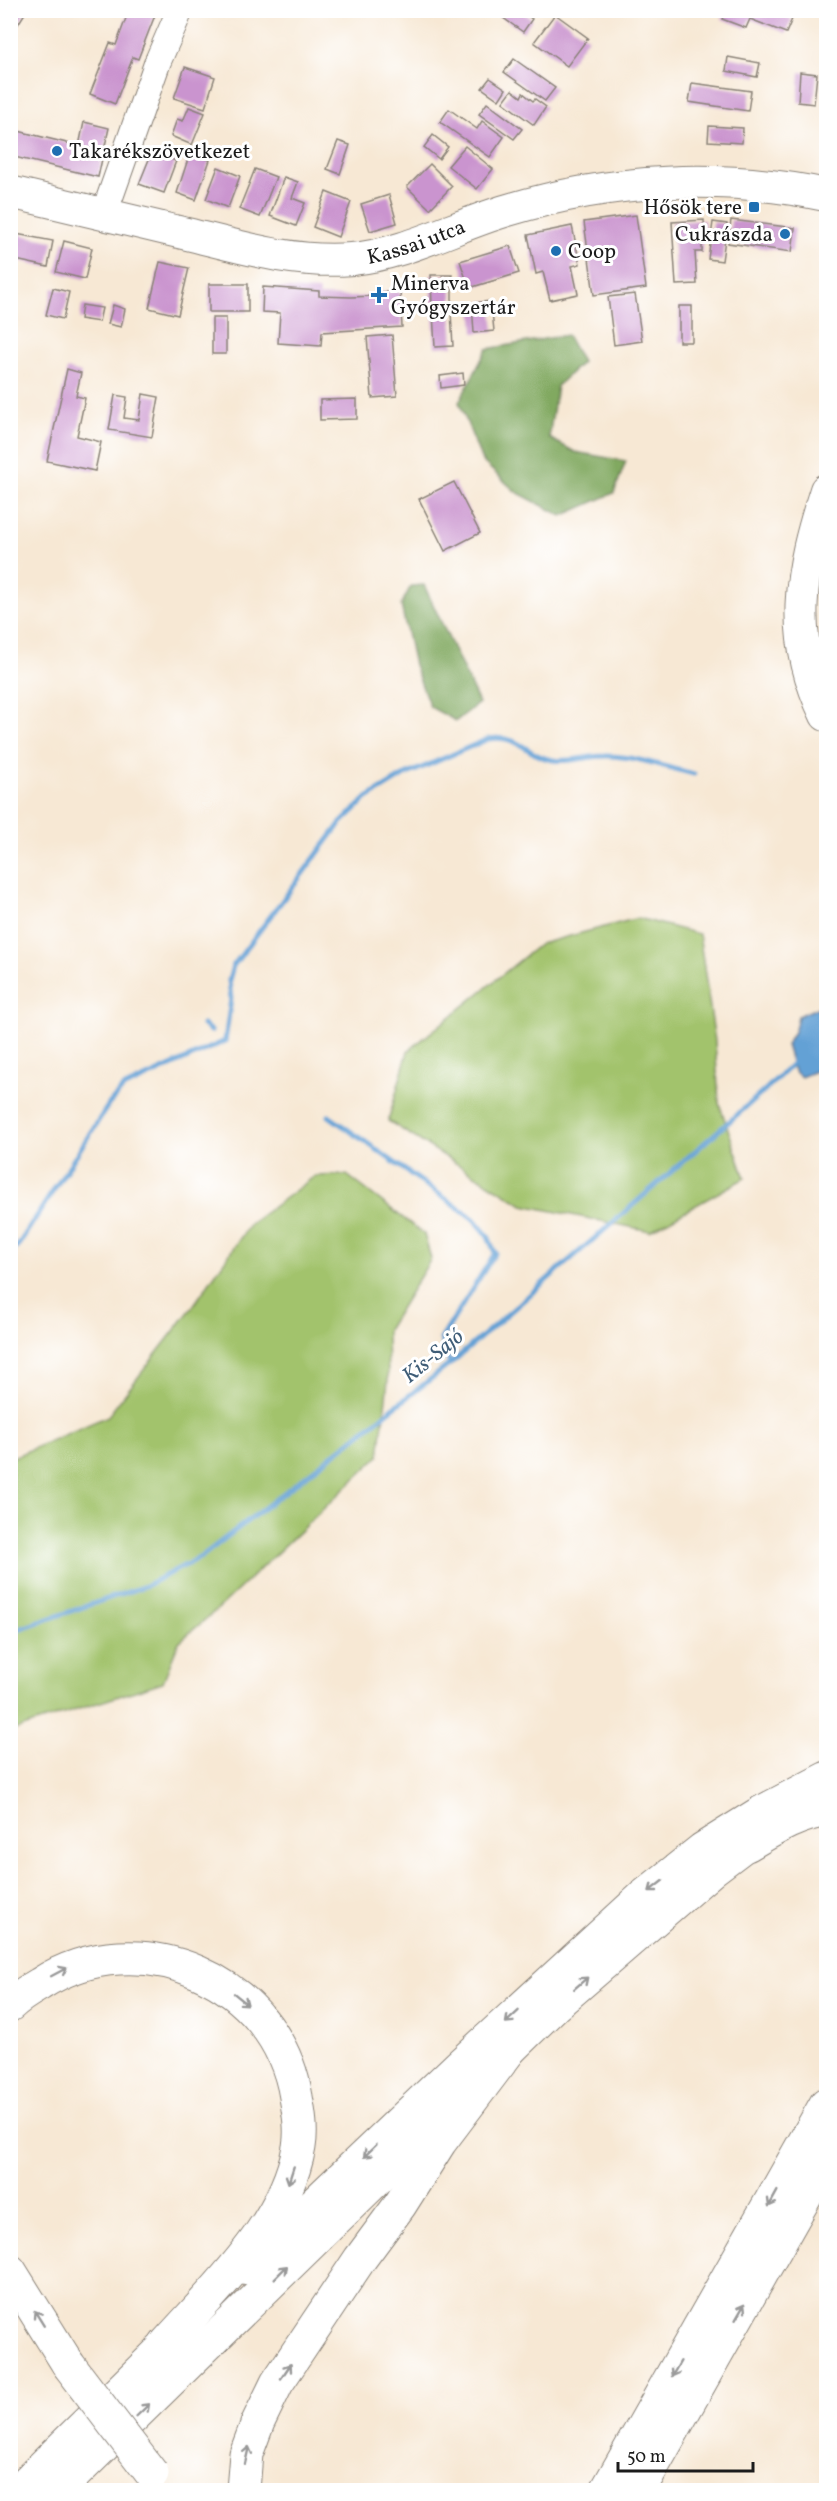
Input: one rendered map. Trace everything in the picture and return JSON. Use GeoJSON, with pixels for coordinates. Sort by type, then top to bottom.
{"type":"FeatureCollection","features":[{"type":"Feature","properties":{"kind":"highway"},"geometry":{"type":"LineString","coordinates":[[10,2005],[51,1976],[87,1962],[139,1956],[171,1962],[213,1980],[244,2001],[265,2024],[288,2064],[300,2122],[299,2146],[285,2192],[276,2210],[234,2267],[166,2344]]}},
{"type":"Feature","properties":{"kind":"highway"},"geometry":{"type":"LineString","coordinates":[[243,2490],[246,2454],[258,2422],[277,2383],[360,2259],[400,2205],[440,2142],[508,2052]]}},
{"type":"Feature","properties":{"kind":"highway"},"geometry":{"type":"LineString","coordinates":[[615,2490],[826,2104]]}},
{"type":"Feature","properties":{"kind":"highway"},"geometry":{"type":"LineString","coordinates":[[615,2490],[826,2160]]}},
{"type":"Feature","properties":{"kind":"highway"},"geometry":{"type":"LineString","coordinates":[[10,2271],[68,2364],[158,2482]]}},
{"type":"Feature","properties":{"kind":"main road","name":"Kassai utca"},"geometry":{"type":"LineString","coordinates":[[10,192],[267,253],[321,260],[354,259],[386,253],[507,210],[555,197],[615,187],[685,181],[740,184],[825,196]]}},
{"type":"Feature","properties":{"kind":"main road"},"geometry":{"type":"LineString","coordinates":[[826,490],[812,533],[801,602],[801,631],[807,669],[826,715]]}},
{"type":"Feature","properties":{"kind":"main road"},"geometry":{"type":"LineString","coordinates":[[18,2490],[166,2344],[459,2065],[643,1896],[702,1850],[761,1812],[826,1778]]}},
{"type":"Feature","properties":{"kind":"main road"},"geometry":{"type":"LineString","coordinates":[[59,2490],[554,2007],[731,1856],[787,1814],[826,1794]]}},
{"type":"Feature","properties":{"kind":"main road"},"geometry":{"type":"LineString","coordinates":[[731,1856],[774,1829],[817,1812],[826,1811]]}},
{"type":"Feature","properties":{"kind":"street"},"geometry":{"type":"LineString","coordinates":[[104,214],[158,61],[180,10]]}},
{"type":"Feature","properties":{"kind":"green space"},"geometry":{"type":"Polygon","coordinates":[[[567,335],[582,362],[557,386],[549,438],[575,452],[626,461],[614,493],[562,516],[516,492],[482,461],[459,402],[487,349],[567,335]]]}},
{"type":"Feature","properties":{"kind":"green space"},"geometry":{"type":"Polygon","coordinates":[[[424,585],[479,703],[456,721],[430,707],[414,665],[401,605],[411,586],[424,585]]]}},
{"type":"Feature","properties":{"kind":"green space"},"geometry":{"type":"Polygon","coordinates":[[[638,918],[699,934],[715,1041],[719,1103],[745,1178],[650,1231],[523,1205],[388,1121],[408,1051],[540,944],[638,918]]]}},
{"type":"Feature","properties":{"kind":"green space"},"geometry":{"type":"Polygon","coordinates":[[[347,1175],[424,1234],[431,1259],[387,1330],[388,1381],[379,1456],[220,1607],[179,1642],[163,1682],[11,1731],[11,1458],[108,1416],[191,1309],[250,1224],[315,1176],[347,1175]]]}},
{"type":"Feature","properties":{"kind":"water"},"geometry":{"type":"Polygon","coordinates":[[[826,1004],[826,1067],[801,1077],[794,1071],[786,1045],[795,1030],[798,1016],[826,1004]]]}},
{"type":"Feature","properties":{"kind":"building"},"geometry":{"type":"Polygon","coordinates":[[[10,10],[27,10],[10,37],[10,10]]]}},
{"type":"Feature","properties":{"kind":"building"},"geometry":{"type":"Polygon","coordinates":[[[129,10],[157,10],[138,59],[133,57],[115,104],[90,94],[110,43],[116,45],[129,10]]]}},
{"type":"Feature","properties":{"kind":"building"},"geometry":{"type":"Polygon","coordinates":[[[492,10],[519,10],[532,19],[523,32],[492,10]]]}},
{"type":"Feature","properties":{"kind":"building"},"geometry":{"type":"Polygon","coordinates":[[[726,10],[769,10],[792,19],[786,33],[750,19],[746,28],[722,19],[726,10]]]}},
{"type":"Feature","properties":{"kind":"building"},"geometry":{"type":"Polygon","coordinates":[[[555,14],[588,38],[567,66],[534,42],[555,14]]]}},
{"type":"Feature","properties":{"kind":"building"},"geometry":{"type":"Polygon","coordinates":[[[728,57],[760,63],[757,77],[726,71],[728,57]]]}},
{"type":"Feature","properties":{"kind":"building"},"geometry":{"type":"Polygon","coordinates":[[[514,59],[555,88],[545,101],[504,72],[514,59]]]}},
{"type":"Feature","properties":{"kind":"building"},"geometry":{"type":"Polygon","coordinates":[[[185,67],[215,77],[205,108],[174,98],[185,67]]]}},
{"type":"Feature","properties":{"kind":"building"},"geometry":{"type":"Polygon","coordinates":[[[800,72],[817,74],[814,104],[798,102],[800,72]]]}},
{"type":"Feature","properties":{"kind":"building"},"geometry":{"type":"Polygon","coordinates":[[[490,78],[506,89],[499,100],[482,88],[490,78]]]}},
{"type":"Feature","properties":{"kind":"building"},"geometry":{"type":"Polygon","coordinates":[[[692,83],[751,91],[748,111],[689,102],[692,83]]]}},
{"type":"Feature","properties":{"kind":"building"},"geometry":{"type":"Polygon","coordinates":[[[512,90],[521,97],[523,93],[533,101],[535,99],[546,107],[534,125],[503,102],[512,90]]]}},
{"type":"Feature","properties":{"kind":"building"},"geometry":{"type":"Polygon","coordinates":[[[487,103],[522,129],[514,139],[479,114],[487,103]]]}},
{"type":"Feature","properties":{"kind":"building"},"geometry":{"type":"Polygon","coordinates":[[[189,107],[205,113],[192,145],[171,136],[177,119],[183,121],[189,107]]]}},
{"type":"Feature","properties":{"kind":"building"},"geometry":{"type":"Polygon","coordinates":[[[449,109],[477,129],[482,121],[504,137],[490,157],[440,122],[449,109]]]}},
{"type":"Feature","properties":{"kind":"building","name":"Takarékszövetkezet"},"geometry":{"type":"Polygon","coordinates":[[[84,122],[109,128],[98,177],[10,156],[10,129],[79,146],[84,122]]]}},
{"type":"Feature","properties":{"kind":"building"},"geometry":{"type":"Polygon","coordinates":[[[709,126],[743,128],[742,143],[708,141],[709,126]]]}},
{"type":"Feature","properties":{"kind":"building"},"geometry":{"type":"Polygon","coordinates":[[[433,135],[448,147],[439,159],[424,147],[433,135]]]}},
{"type":"Feature","properties":{"kind":"building"},"geometry":{"type":"Polygon","coordinates":[[[338,141],[350,145],[340,174],[327,169],[338,141]]]}},
{"type":"Feature","properties":{"kind":"building"},"geometry":{"type":"Polygon","coordinates":[[[465,146],[493,169],[477,189],[448,166],[465,146]]]}},
{"type":"Feature","properties":{"kind":"building"},"geometry":{"type":"Polygon","coordinates":[[[152,152],[176,161],[164,193],[139,184],[152,152]]]}},
{"type":"Feature","properties":{"kind":"building"},"geometry":{"type":"Polygon","coordinates":[[[190,153],[210,160],[196,200],[177,193],[190,153]]]}},
{"type":"Feature","properties":{"kind":"building"},"geometry":{"type":"Polygon","coordinates":[[[430,164],[452,186],[430,209],[407,187],[430,164]]]}},
{"type":"Feature","properties":{"kind":"building"},"geometry":{"type":"Polygon","coordinates":[[[218,167],[240,176],[228,208],[206,199],[218,167]]]}},
{"type":"Feature","properties":{"kind":"building"},"geometry":{"type":"Polygon","coordinates":[[[255,169],[276,177],[260,217],[239,209],[255,169]]]}},
{"type":"Feature","properties":{"kind":"building"},"geometry":{"type":"Polygon","coordinates":[[[284,177],[298,182],[292,198],[305,203],[296,226],[270,216],[284,177]]]}},
{"type":"Feature","properties":{"kind":"building"},"geometry":{"type":"Polygon","coordinates":[[[326,192],[351,202],[338,237],[313,227],[326,192]]]}},
{"type":"Feature","properties":{"kind":"building"},"geometry":{"type":"Polygon","coordinates":[[[389,195],[397,223],[370,231],[361,204],[389,195]]]}},
{"type":"Feature","properties":{"kind":"building"},"geometry":{"type":"Polygon","coordinates":[[[636,215],[646,288],[594,295],[584,222],[636,215]]]}},
{"type":"Feature","properties":{"kind":"building"},"geometry":{"type":"Polygon","coordinates":[[[704,220],[705,241],[702,242],[702,252],[695,252],[697,284],[676,285],[672,222],[704,220]]]}},
{"type":"Feature","properties":{"kind":"building"},"geometry":{"type":"Polygon","coordinates":[[[731,220],[795,228],[792,252],[728,243],[731,220]]]}},
{"type":"Feature","properties":{"kind":"building"},"geometry":{"type":"Polygon","coordinates":[[[713,222],[727,224],[722,261],[708,259],[713,222]]]}},
{"type":"Feature","properties":{"kind":"building"},"geometry":{"type":"Polygon","coordinates":[[[572,226],[580,264],[572,266],[578,294],[550,300],[543,272],[536,274],[528,235],[572,226]]]}},
{"type":"Feature","properties":{"kind":"building"},"geometry":{"type":"Polygon","coordinates":[[[16,234],[53,241],[48,267],[11,259],[16,234]]]}},
{"type":"Feature","properties":{"kind":"building"},"geometry":{"type":"Polygon","coordinates":[[[64,241],[92,248],[85,279],[56,272],[64,241]]]}},
{"type":"Feature","properties":{"kind":"building"},"geometry":{"type":"Polygon","coordinates":[[[510,246],[519,273],[469,288],[460,261],[510,246]]]}},
{"type":"Feature","properties":{"kind":"building"},"geometry":{"type":"Polygon","coordinates":[[[160,262],[189,268],[178,315],[149,308],[160,262]]]}},
{"type":"Feature","properties":{"kind":"building"},"geometry":{"type":"Polygon","coordinates":[[[431,275],[452,275],[452,309],[432,309],[431,275]]]}},
{"type":"Feature","properties":{"kind":"building"},"geometry":{"type":"Polygon","coordinates":[[[209,284],[248,284],[248,312],[209,312],[209,284]]]}},
{"type":"Feature","properties":{"kind":"building"},"geometry":{"type":"Polygon","coordinates":[[[263,287],[319,291],[319,296],[351,297],[400,291],[402,327],[322,332],[321,346],[278,343],[280,313],[262,312],[263,287]]]}},
{"type":"Feature","properties":{"kind":"building"},"geometry":{"type":"Polygon","coordinates":[[[53,288],[69,292],[63,319],[46,315],[53,288]]]}},
{"type":"Feature","properties":{"kind":"building"},"geometry":{"type":"Polygon","coordinates":[[[635,294],[642,341],[614,345],[608,297],[635,294]]]}},
{"type":"Feature","properties":{"kind":"building"},"geometry":{"type":"Polygon","coordinates":[[[491,301],[494,331],[474,333],[472,303],[491,301]]]}},
{"type":"Feature","properties":{"kind":"building"},"geometry":{"type":"Polygon","coordinates":[[[82,305],[102,308],[99,322],[80,319],[82,305]]]}},
{"type":"Feature","properties":{"kind":"building"},"geometry":{"type":"Polygon","coordinates":[[[113,305],[125,309],[121,327],[108,324],[113,305]]]}},
{"type":"Feature","properties":{"kind":"building"},"geometry":{"type":"Polygon","coordinates":[[[679,306],[692,306],[692,342],[679,342],[679,306]]]}},
{"type":"Feature","properties":{"kind":"building"},"geometry":{"type":"Polygon","coordinates":[[[451,312],[453,346],[435,347],[433,313],[451,312]]]}},
{"type":"Feature","properties":{"kind":"building"},"geometry":{"type":"Polygon","coordinates":[[[212,318],[226,318],[226,354],[212,354],[212,318]]]}},
{"type":"Feature","properties":{"kind":"building"},"geometry":{"type":"Polygon","coordinates":[[[392,335],[397,396],[372,398],[367,337],[392,335]]]}},
{"type":"Feature","properties":{"kind":"building"},"geometry":{"type":"Polygon","coordinates":[[[67,369],[81,373],[76,396],[85,398],[77,436],[101,442],[95,471],[47,461],[67,369]]]}},
{"type":"Feature","properties":{"kind":"building"},"geometry":{"type":"Polygon","coordinates":[[[463,373],[464,385],[441,388],[440,376],[463,373]]]}},
{"type":"Feature","properties":{"kind":"building"},"geometry":{"type":"Polygon","coordinates":[[[143,394],[159,397],[152,437],[109,430],[115,395],[127,397],[124,418],[139,420],[143,394]]]}},
{"type":"Feature","properties":{"kind":"building"},"geometry":{"type":"Polygon","coordinates":[[[357,399],[357,419],[320,420],[320,400],[357,399]]]}},
{"type":"Feature","properties":{"kind":"building"},"geometry":{"type":"Polygon","coordinates":[[[454,482],[480,533],[445,551],[419,499],[454,482]]]}},
{"type":"Feature","properties":{"kind":"waterway"},"geometry":{"type":"LineString","coordinates":[[225,1041],[231,999],[229,980],[233,966],[340,824],[367,798],[403,776],[488,739],[499,738],[516,742],[544,758],[553,760],[601,756],[619,757],[694,774]]}},
{"type":"Feature","properties":{"kind":"waterway"},"geometry":{"type":"LineString","coordinates":[[203,1025],[211,1031]]}},
{"type":"Feature","properties":{"kind":"waterway"},"geometry":{"type":"LineString","coordinates":[[10,1251],[17,1247],[109,1104],[123,1088],[225,1041]]}},
{"type":"Feature","properties":{"kind":"waterway","name":"Kis-Sajó"},"geometry":{"type":"LineString","coordinates":[[10,1632],[145,1586],[201,1557],[450,1364],[763,1092],[797,1059]]}},
{"type":"Feature","properties":{"kind":"waterway"},"geometry":{"type":"LineString","coordinates":[[329,1116],[474,1219],[488,1236],[495,1253],[441,1339],[450,1364]]}},
{"type":"Feature","properties":{"kind":"place","name":"Takarékszövetkezet"},"geometry":{"type":"Point","coordinates":[57,151]}},
{"type":"Feature","properties":{"kind":"place","name":"Hősök tere"},"geometry":{"type":"Point","coordinates":[754,207]}},
{"type":"Feature","properties":{"kind":"place","name":"Cukrászda"},"geometry":{"type":"Point","coordinates":[785,234]}},
{"type":"Feature","properties":{"kind":"place","name":"Coop"},"geometry":{"type":"Point","coordinates":[556,251]}},
{"type":"Feature","properties":{"kind":"place","name":"Minerva Gyógyszertár"},"geometry":{"type":"Point","coordinates":[379,295]}}]}
